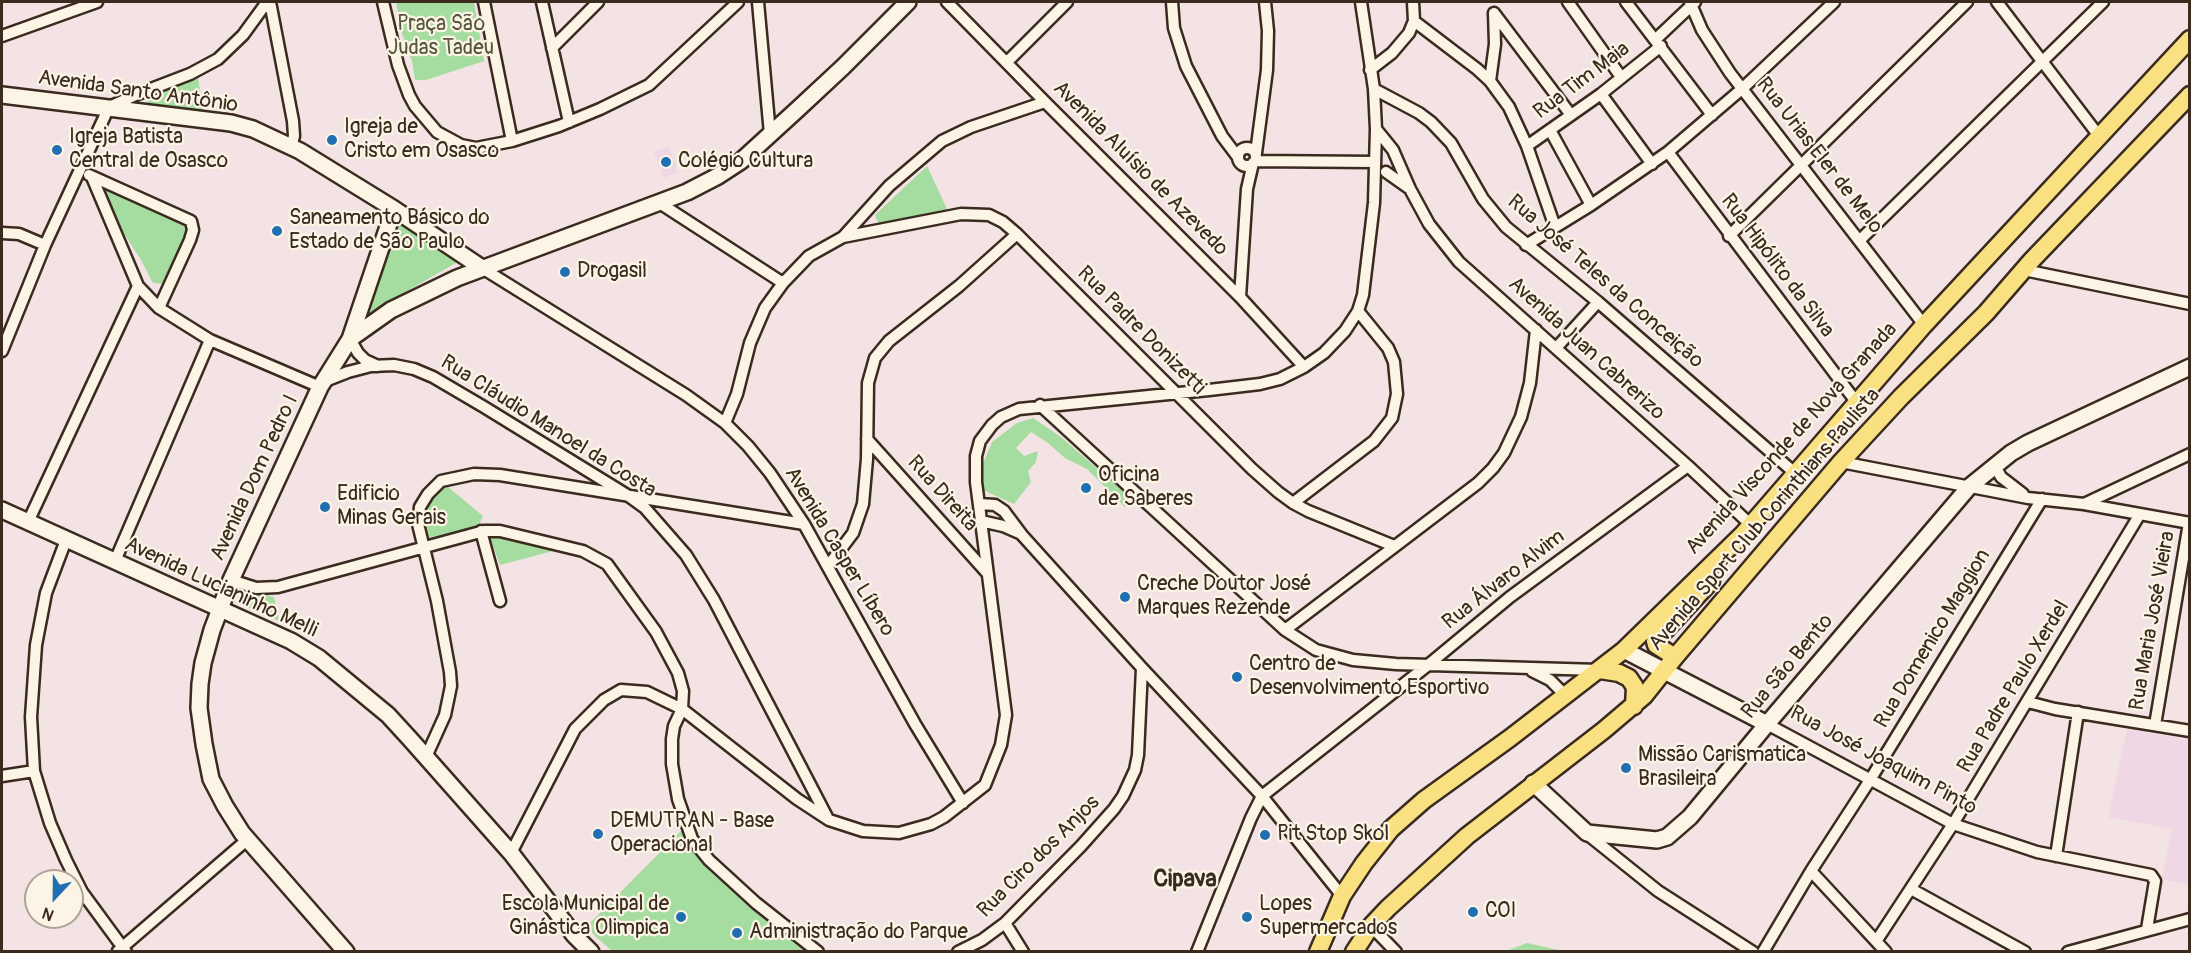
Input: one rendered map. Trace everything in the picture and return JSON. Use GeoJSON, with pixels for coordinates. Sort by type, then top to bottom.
{"type":"FeatureCollection","features":[{"type":"Feature","properties":{"kind":"main road","name":"Avenida Visconde de Nova Granada"},"geometry":{"type":"LineString","coordinates":[[1318,951],[1342,896],[1380,842],[1403,817],[1624,650],[1747,530],[1924,325],[2190,39]]}},
{"type":"Feature","properties":{"kind":"main road","name":"Avenida Sport Club Corinthians Paulista"},"geometry":{"type":"LineString","coordinates":[[1354,951],[1371,926],[1424,873],[1533,783],[1634,706],[1841,462],[1901,397],[1986,313],[2190,94]]}},
{"type":"Feature","properties":{"kind":"main road"},"geometry":{"type":"LineString","coordinates":[[1675,657],[1656,645],[1656,640],[1736,553],[1747,530]]}},
{"type":"Feature","properties":{"kind":"main road"},"geometry":{"type":"LineString","coordinates":[[1600,670],[1629,678],[1635,687],[1634,706]]}},
{"type":"Feature","properties":{"kind":"street"},"geometry":{"type":"LineString","coordinates":[[2,36],[97,2]]}},
{"type":"Feature","properties":{"kind":"street"},"geometry":{"type":"LineString","coordinates":[[2,351],[45,245],[109,107],[190,74],[218,59],[243,35],[269,2]]}},
{"type":"Feature","properties":{"kind":"street"},"geometry":{"type":"LineString","coordinates":[[269,2],[293,121],[294,136],[291,148]]}},
{"type":"Feature","properties":{"kind":"street"},"geometry":{"type":"LineString","coordinates":[[384,2],[398,65],[408,95],[430,125],[450,141],[476,148],[512,141],[569,122],[600,110],[649,85],[738,2]]}},
{"type":"Feature","properties":{"kind":"street"},"geometry":{"type":"LineString","coordinates":[[484,2],[512,141]]}},
{"type":"Feature","properties":{"kind":"street"},"geometry":{"type":"LineString","coordinates":[[542,2],[569,122]]}},
{"type":"Feature","properties":{"kind":"street"},"geometry":{"type":"LineString","coordinates":[[552,48],[598,2]]}},
{"type":"Feature","properties":{"kind":"street"},"geometry":{"type":"LineString","coordinates":[[758,2],[770,134]]}},
{"type":"Feature","properties":{"kind":"street"},"geometry":{"type":"LineString","coordinates":[[350,339],[391,310],[482,268],[687,192],[718,176],[741,161],[843,67],[908,2]]}},
{"type":"Feature","properties":{"kind":"street","name":"Avenida Aluísio de Azevedo"},"geometry":{"type":"LineString","coordinates":[[947,2],[1240,297],[1304,367]]}},
{"type":"Feature","properties":{"kind":"street"},"geometry":{"type":"LineString","coordinates":[[1007,62],[1067,2]]}},
{"type":"Feature","properties":{"kind":"street"},"geometry":{"type":"LineString","coordinates":[[1172,2],[1174,28],[1183,58],[1219,130],[1249,156],[1379,169],[1401,166]]}},
{"type":"Feature","properties":{"kind":"street"},"geometry":{"type":"LineString","coordinates":[[1240,297],[1249,156],[1260,123],[1267,70],[1268,31],[1265,2]]}},
{"type":"Feature","properties":{"kind":"street"},"geometry":{"type":"LineString","coordinates":[[511,853],[575,729],[604,700],[621,690],[647,692],[682,709],[797,799],[829,820],[863,831],[899,833],[931,824],[985,785],[1004,733],[1004,696],[975,470],[980,441],[1001,417],[1019,409],[1040,405],[1177,394],[1260,384],[1280,379],[1304,367],[1334,344],[1358,310],[1366,280],[1379,169],[1375,147],[1374,89],[1361,2]]}},
{"type":"Feature","properties":{"kind":"street"},"geometry":{"type":"LineString","coordinates":[[1370,70],[1402,44],[1414,21],[1413,2]]}},
{"type":"Feature","properties":{"kind":"street"},"geometry":{"type":"LineString","coordinates":[[1568,2],[1622,77]]}},
{"type":"Feature","properties":{"kind":"street"},"geometry":{"type":"LineString","coordinates":[[1626,2],[1712,115]]}},
{"type":"Feature","properties":{"kind":"street"},"geometry":{"type":"LineString","coordinates":[[1526,245],[1591,205],[1668,152],[1743,88],[1834,2]]}},
{"type":"Feature","properties":{"kind":"street"},"geometry":{"type":"LineString","coordinates":[[1729,236],[1967,2]]}},
{"type":"Feature","properties":{"kind":"street"},"geometry":{"type":"LineString","coordinates":[[1997,2],[2099,136]]}},
{"type":"Feature","properties":{"kind":"street"},"geometry":{"type":"LineString","coordinates":[[1860,240],[2103,2]]}},
{"type":"Feature","properties":{"kind":"street","name":"Rua Tim Maia"},"geometry":{"type":"LineString","coordinates":[[1527,146],[1622,77],[1658,43],[1692,3]]}},
{"type":"Feature","properties":{"kind":"street","name":"Rua Urias Eler de Melo"},"geometry":{"type":"LineString","coordinates":[[1692,3],[1702,30],[1743,88],[1924,325]]}},
{"type":"Feature","properties":{"kind":"street"},"geometry":{"type":"LineString","coordinates":[[1490,81],[1495,50],[1494,13],[1571,116]]}},
{"type":"Feature","properties":{"kind":"street"},"geometry":{"type":"LineString","coordinates":[[1414,21],[1490,81],[1509,107],[1527,146],[1555,227]]}},
{"type":"Feature","properties":{"kind":"street","name":"Rua José Teles da Conceição"},"geometry":{"type":"LineString","coordinates":[[1374,89],[1419,113],[1443,133],[1492,213],[1526,245],[1598,302],[1796,474]]}},
{"type":"Feature","properties":{"kind":"street"},"geometry":{"type":"LineString","coordinates":[[1601,94],[1652,164]]}},
{"type":"Feature","properties":{"kind":"street","name":"Avenida Santo Antônio"},"geometry":{"type":"LineString","coordinates":[[2,95],[93,108],[109,107],[231,123],[253,129],[291,148],[394,209],[482,268]]}},
{"type":"Feature","properties":{"kind":"street"},"geometry":{"type":"LineString","coordinates":[[725,423],[737,394],[750,343],[765,308],[783,283],[809,256],[843,237],[889,186],[942,141],[970,127],[1045,102]]}},
{"type":"Feature","properties":{"kind":"street","name":"Avenida Juan Cabrerizo"},"geometry":{"type":"LineString","coordinates":[[1376,129],[1393,150],[1429,224],[1450,252],[1688,466],[1747,530]]}},
{"type":"Feature","properties":{"kind":"street"},"geometry":{"type":"LineString","coordinates":[[1550,130],[1591,205]]}},
{"type":"Feature","properties":{"kind":"street"},"geometry":{"type":"LineString","coordinates":[[1375,147],[1393,150]]}},
{"type":"Feature","properties":{"kind":"street","name":"Rua Hipólito da Silva"},"geometry":{"type":"LineString","coordinates":[[1668,152],[1857,403]]}},
{"type":"Feature","properties":{"kind":"street","name":"Avenida Juan Cabrerizo"},"geometry":{"type":"LineString","coordinates":[[1379,169],[1410,189]]}},
{"type":"Feature","properties":{"kind":"street"},"geometry":{"type":"LineString","coordinates":[[80,172],[191,221],[193,230],[190,240],[159,308]]}},
{"type":"Feature","properties":{"kind":"street"},"geometry":{"type":"LineString","coordinates":[[92,177],[138,286],[159,308],[210,340],[323,384]]}},
{"type":"Feature","properties":{"kind":"street"},"geometry":{"type":"LineString","coordinates":[[658,202],[783,283]]}},
{"type":"Feature","properties":{"kind":"street"},"geometry":{"type":"LineString","coordinates":[[378,366],[365,360],[350,339],[394,209]]}},
{"type":"Feature","properties":{"kind":"street","name":"Rua Padre Donizetti"},"geometry":{"type":"LineString","coordinates":[[843,237],[971,214],[989,215],[1003,222],[1252,469],[1293,503],[1394,546]]}},
{"type":"Feature","properties":{"kind":"street"},"geometry":{"type":"LineString","coordinates":[[2,233],[20,234],[45,245]]}},
{"type":"Feature","properties":{"kind":"street"},"geometry":{"type":"LineString","coordinates":[[828,566],[844,547],[859,518],[864,495],[868,383],[875,358],[889,340],[959,286],[1017,234]]}},
{"type":"Feature","properties":{"kind":"street","name":"Avenida Casper Líbero"},"geometry":{"type":"LineString","coordinates":[[482,268],[639,364],[725,423],[748,446],[770,473],[804,524],[915,724],[963,803]]}},
{"type":"Feature","properties":{"kind":"street"},"geometry":{"type":"LineString","coordinates":[[2024,270],[2190,304]]}},
{"type":"Feature","properties":{"kind":"street"},"geometry":{"type":"LineString","coordinates":[[28,522],[138,286]]}},
{"type":"Feature","properties":{"kind":"street"},"geometry":{"type":"LineString","coordinates":[[1557,347],[1598,302]]}},
{"type":"Feature","properties":{"kind":"street"},"geometry":{"type":"LineString","coordinates":[[1293,503],[1374,441],[1392,418],[1397,394],[1394,362],[1388,348],[1358,310]]}},
{"type":"Feature","properties":{"kind":"street"},"geometry":{"type":"LineString","coordinates":[[1285,630],[1479,483],[1493,468],[1513,436],[1526,402],[1536,330]]}},
{"type":"Feature","properties":{"kind":"street","name":"Avenida Dom Pedro I"},"geometry":{"type":"LineString","coordinates":[[346,951],[248,839],[225,806],[211,779],[199,708],[203,663],[231,580],[323,384],[350,339]]}},
{"type":"Feature","properties":{"kind":"street"},"geometry":{"type":"LineString","coordinates":[[115,561],[210,340]]}},
{"type":"Feature","properties":{"kind":"street","name":"Rua Cláudio Manoel da Costa"},"geometry":{"type":"LineString","coordinates":[[323,384],[348,372],[378,366],[394,365],[414,369],[433,377],[645,508],[674,539],[714,600],[829,820]]}},
{"type":"Feature","properties":{"kind":"street","name":"Rua São Bento"},"geometry":{"type":"LineString","coordinates":[[1587,833],[1657,840],[1667,837],[1690,817],[1970,487],[2011,453],[2041,436],[2190,367]]}},
{"type":"Feature","properties":{"kind":"street"},"geometry":{"type":"LineString","coordinates":[[1040,405],[1285,630],[1316,650],[1334,657],[1353,660],[1428,665],[1600,670]]}},
{"type":"Feature","properties":{"kind":"street","name":"Rua Direita"},"geometry":{"type":"LineString","coordinates":[[867,439],[988,574]]}},
{"type":"Feature","properties":{"kind":"street"},"geometry":{"type":"LineString","coordinates":[[2084,504],[2190,454]]}},
{"type":"Feature","properties":{"kind":"street"},"geometry":{"type":"LineString","coordinates":[[1841,462],[2028,498],[2084,504],[2189,523]]}},
{"type":"Feature","properties":{"kind":"street","name":"Rua Álvaro Alvim"},"geometry":{"type":"LineString","coordinates":[[1262,796],[1510,597],[1688,466]]}},
{"type":"Feature","properties":{"kind":"street"},"geometry":{"type":"LineString","coordinates":[[1995,466],[2001,477],[2011,487],[2028,498]]}},
{"type":"Feature","properties":{"kind":"street"},"geometry":{"type":"LineString","coordinates":[[426,757],[445,715],[451,686],[448,660],[418,524],[420,507],[428,494],[441,481],[474,474],[500,475],[804,524]]}},
{"type":"Feature","properties":{"kind":"street","name":"Rua Domenico Maggion"},"geometry":{"type":"LineString","coordinates":[[1763,951],[2042,499]]}},
{"type":"Feature","properties":{"kind":"street"},"geometry":{"type":"LineString","coordinates":[[979,504],[1000,507],[1022,535],[1142,668],[1262,796],[1342,896]]}},
{"type":"Feature","properties":{"kind":"street","name":"Avenida Lucianinho Melli"},"geometry":{"type":"LineString","coordinates":[[2,510],[291,640],[319,658],[388,715],[511,853],[574,935],[591,951]]}},
{"type":"Feature","properties":{"kind":"street","name":"Rua Padre Paulo Xerdel"},"geometry":{"type":"LineString","coordinates":[[1877,940],[1953,824],[2140,514]]}},
{"type":"Feature","properties":{"kind":"street"},"geometry":{"type":"LineString","coordinates":[[981,521],[1003,526],[1022,535]]}},
{"type":"Feature","properties":{"kind":"street","name":"Rua Maria José Vieira"},"geometry":{"type":"LineString","coordinates":[[2155,725],[2189,523]]}},
{"type":"Feature","properties":{"kind":"street"},"geometry":{"type":"LineString","coordinates":[[231,580],[248,587],[278,587],[481,531],[500,531],[583,551],[607,564],[656,632],[678,674],[683,691],[682,709],[674,726],[672,764],[678,799],[692,839],[709,860],[756,903],[818,951]]}},
{"type":"Feature","properties":{"kind":"street"},"geometry":{"type":"LineString","coordinates":[[481,531],[500,601]]}},
{"type":"Feature","properties":{"kind":"street"},"geometry":{"type":"LineString","coordinates":[[66,540],[46,593],[36,645],[31,717],[34,771],[50,823],[82,892],[122,950],[248,839]]}},
{"type":"Feature","properties":{"kind":"street","name":"Rua José Joaquim Pinto"},"geometry":{"type":"LineString","coordinates":[[1624,650],[1953,824],[2002,842],[2056,856],[2151,874],[2155,881],[2147,929]]}},
{"type":"Feature","properties":{"kind":"street","name":"Rua Ciro dos Anjos"},"geometry":{"type":"LineString","coordinates":[[958,951],[982,940],[1005,923],[1081,846],[1123,796],[1135,770],[1138,756],[1142,668]]}},
{"type":"Feature","properties":{"kind":"street"},"geometry":{"type":"LineString","coordinates":[[1529,669],[1550,680],[1566,696]]}},
{"type":"Feature","properties":{"kind":"street"},"geometry":{"type":"LineString","coordinates":[[2028,702],[2055,709],[2190,731]]}},
{"type":"Feature","properties":{"kind":"street"},"geometry":{"type":"LineString","coordinates":[[2056,856],[2078,712]]}},
{"type":"Feature","properties":{"kind":"street"},"geometry":{"type":"LineString","coordinates":[[2,776],[34,771]]}},
{"type":"Feature","properties":{"kind":"street"},"geometry":{"type":"LineString","coordinates":[[1533,783],[1587,833],[1658,891],[1753,951]]}},
{"type":"Feature","properties":{"kind":"street"},"geometry":{"type":"LineString","coordinates":[[1197,951],[1262,796]]}},
{"type":"Feature","properties":{"kind":"street"},"geometry":{"type":"LineString","coordinates":[[1811,871],[1887,951]]}},
{"type":"Feature","properties":{"kind":"street"},"geometry":{"type":"LineString","coordinates":[[1911,889],[2025,951]]}},
{"type":"Feature","properties":{"kind":"street"},"geometry":{"type":"LineString","coordinates":[[2068,951],[2190,919]]}},
{"type":"Feature","properties":{"kind":"street"},"geometry":{"type":"LineString","coordinates":[[1005,923],[1023,951]]}},
{"type":"Feature","properties":{"kind":"street"},"geometry":{"type":"LineString","coordinates":[[1371,926],[1396,951]]}},
{"type":"Feature","properties":{"kind":"shaded area","name":"Colégio Cultura"},"geometry":{"type":"Polygon","coordinates":[[[669,146],[678,172],[664,178],[654,152],[669,146]]]}},
{"type":"Feature","properties":{"kind":"shaded area"},"geometry":{"type":"Polygon","coordinates":[[[2127,729],[2189,740],[2189,885],[2162,879],[2172,829],[2108,817],[2127,729]]]}},
{"type":"Feature","properties":{"kind":"green space","name":"Praça São Judas Tadeu"},"geometry":{"type":"Polygon","coordinates":[[[396,2],[474,2],[484,61],[426,80],[415,80],[412,61],[401,31],[396,2]]]}},
{"type":"Feature","properties":{"kind":"green space"},"geometry":{"type":"Polygon","coordinates":[[[198,78],[204,113],[144,106],[150,97],[198,78]]]}},
{"type":"Feature","properties":{"kind":"green space"},"geometry":{"type":"Polygon","coordinates":[[[927,166],[947,209],[879,225],[875,215],[927,166]]]}},
{"type":"Feature","properties":{"kind":"green space"},"geometry":{"type":"Polygon","coordinates":[[[99,187],[186,225],[187,241],[168,284],[153,283],[99,187]]]}},
{"type":"Feature","properties":{"kind":"green space"},"geometry":{"type":"Polygon","coordinates":[[[397,215],[461,260],[362,317],[397,215]]]}},
{"type":"Feature","properties":{"kind":"green space"},"geometry":{"type":"Polygon","coordinates":[[[1033,418],[1061,437],[1132,499],[1125,507],[1087,469],[1065,458],[1031,432],[1016,448],[1024,456],[1038,451],[1036,462],[1028,471],[1031,482],[1014,504],[983,490],[982,466],[992,442],[1017,423],[1033,418]]]}},
{"type":"Feature","properties":{"kind":"green space"},"geometry":{"type":"Polygon","coordinates":[[[442,482],[483,516],[478,527],[429,538],[423,524],[424,510],[442,482]]]}},
{"type":"Feature","properties":{"kind":"green space"},"geometry":{"type":"Polygon","coordinates":[[[488,532],[504,538],[553,551],[500,565],[488,532]]]}},
{"type":"Feature","properties":{"kind":"green space"},"geometry":{"type":"Polygon","coordinates":[[[254,593],[274,597],[279,621],[244,606],[248,595],[254,593]]]}},
{"type":"Feature","properties":{"kind":"green space"},"geometry":{"type":"Polygon","coordinates":[[[686,826],[692,842],[810,951],[612,951],[596,937],[587,926],[686,826]]]}},
{"type":"Feature","properties":{"kind":"green space"},"geometry":{"type":"Polygon","coordinates":[[[1527,943],[1563,951],[1506,951],[1527,943]]]}},
{"type":"Feature","properties":{"kind":"place","name":"Igreja de Cristo em Osasco"},"geometry":{"type":"Point","coordinates":[332,140]}},
{"type":"Feature","properties":{"kind":"place","name":"Igreja Batista Central de Osasco"},"geometry":{"type":"Point","coordinates":[57,150]}},
{"type":"Feature","properties":{"kind":"place","name":"Colégio Cultura"},"geometry":{"type":"Point","coordinates":[666,162]}},
{"type":"Feature","properties":{"kind":"place","name":"Saneamento Básico do Estado de São Paulo"},"geometry":{"type":"Point","coordinates":[277,231]}},
{"type":"Feature","properties":{"kind":"place","name":"Drogasil"},"geometry":{"type":"Point","coordinates":[565,272]}},
{"type":"Feature","properties":{"kind":"place","name":"Oficina de Saberes"},"geometry":{"type":"Point","coordinates":[1086,488]}},
{"type":"Feature","properties":{"kind":"place","name":"Edificio Minas Gerais"},"geometry":{"type":"Point","coordinates":[325,507]}},
{"type":"Feature","properties":{"kind":"place","name":"Creche Doutor José Marques Rezende"},"geometry":{"type":"Point","coordinates":[1125,597]}},
{"type":"Feature","properties":{"kind":"place","name":"Centro de Desenvolvimento Esportivo"},"geometry":{"type":"Point","coordinates":[1237,677]}},
{"type":"Feature","properties":{"kind":"place","name":"Missão Carismatica Brasileira"},"geometry":{"type":"Point","coordinates":[1626,768]}},
{"type":"Feature","properties":{"kind":"place","name":"DEMUTRAN - Base Operacional"},"geometry":{"type":"Point","coordinates":[598,834]}},
{"type":"Feature","properties":{"kind":"place","name":"Pit Stop Skol"},"geometry":{"type":"Point","coordinates":[1265,835]}},
{"type":"Feature","properties":{"kind":"place","name":"COI"},"geometry":{"type":"Point","coordinates":[1473,912]}},
{"type":"Feature","properties":{"kind":"place","name":"Escola Municipal de Ginástica Olimpica"},"geometry":{"type":"Point","coordinates":[681,917]}},
{"type":"Feature","properties":{"kind":"place","name":"Lopes Supermercados"},"geometry":{"type":"Point","coordinates":[1247,917]}},
{"type":"Feature","properties":{"kind":"place","name":"Administração do Parque"},"geometry":{"type":"Point","coordinates":[737,933]}},
{"type":"Feature","properties":{"kind":"district","name":"Cipava"},"geometry":{"type":"Point","coordinates":[1185,880]}}]}
